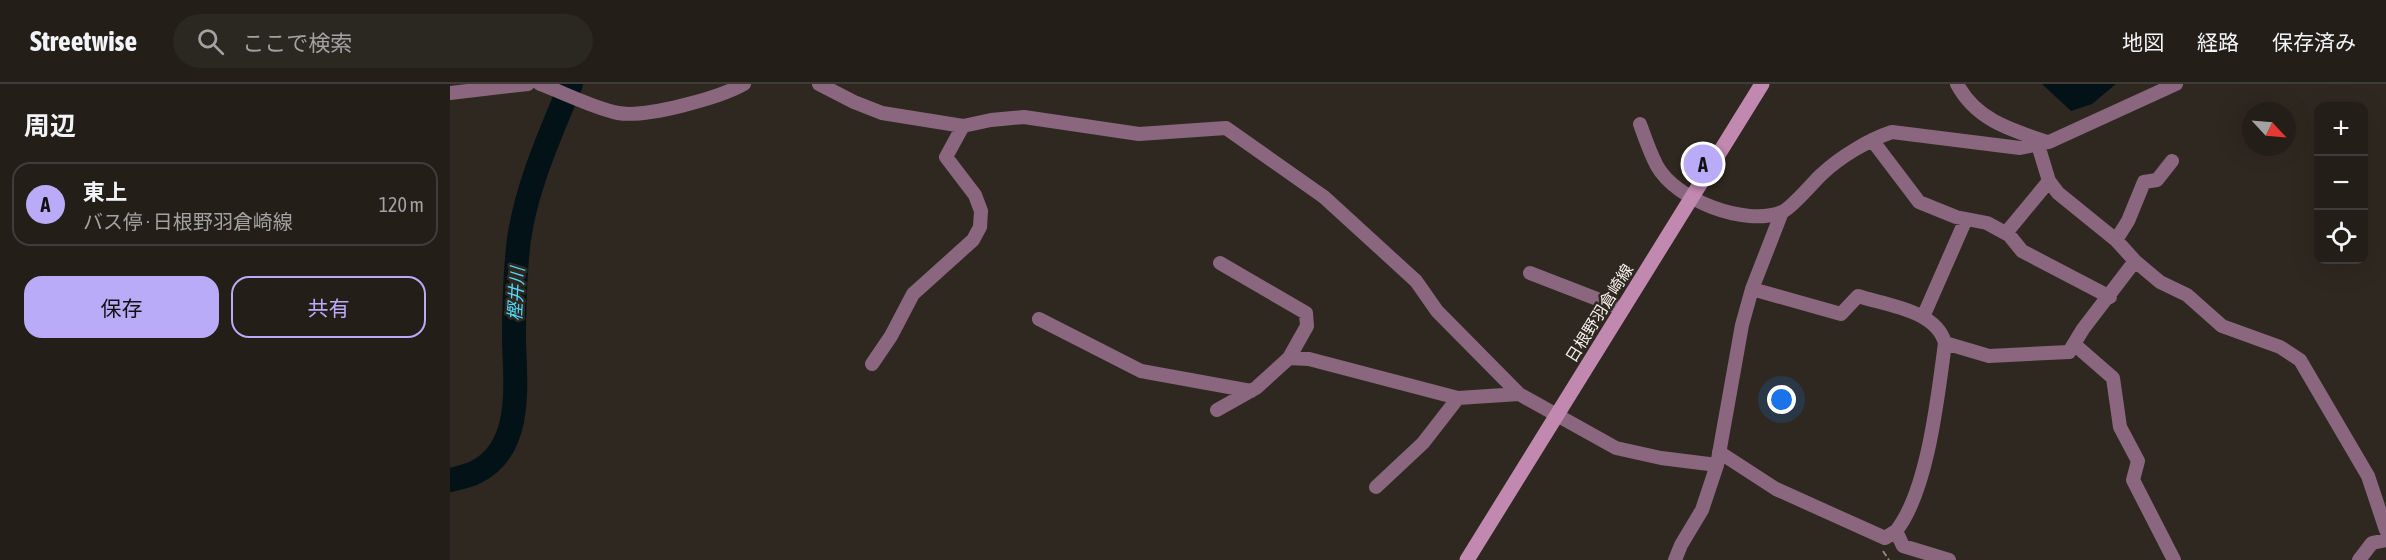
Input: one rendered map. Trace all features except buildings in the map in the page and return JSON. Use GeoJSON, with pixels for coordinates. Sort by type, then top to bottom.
{"type":"FeatureCollection","features":[{"type":"Feature","properties":{"kind":"main road","name":"日根野羽倉崎線"},"geometry":{"type":"LineString","coordinates":[[1467,560],[1761,84]]}},
{"type":"Feature","properties":{"kind":"street"},"geometry":{"type":"LineString","coordinates":[[450,93],[528,84]]}},
{"type":"Feature","properties":{"kind":"street"},"geometry":{"type":"LineString","coordinates":[[540,84],[618,113],[646,113],[729,93],[744,84]]}},
{"type":"Feature","properties":{"kind":"street"},"geometry":{"type":"LineString","coordinates":[[819,84],[882,113],[963,126],[991,120],[1024,117],[1139,134],[1226,128],[1324,197],[1416,281],[1437,311],[1519,394],[1616,448],[1661,458],[1718,458],[1776,489],[1885,538],[1896,531],[1908,516],[1932,434],[1945,343],[1942,331],[1923,317],[1857,296],[1841,314],[1752,289]]}},
{"type":"Feature","properties":{"kind":"street"},"geometry":{"type":"LineString","coordinates":[[1957,84],[1965,100],[1999,126],[2044,143]]}},
{"type":"Feature","properties":{"kind":"street"},"geometry":{"type":"LineString","coordinates":[[1676,560],[1702,510],[1718,458],[1742,325],[1752,289],[1782,212],[1824,171],[1872,140],[1892,132],[2020,148],[2044,143],[2176,84]]}},
{"type":"Feature","properties":{"kind":"street"},"geometry":{"type":"LineString","coordinates":[[1640,124],[1657,167],[1669,181],[1691,198],[1722,212],[1750,216],[1782,212]]}},
{"type":"Feature","properties":{"kind":"street"},"geometry":{"type":"LineString","coordinates":[[872,364],[891,336],[913,294],[973,240],[980,227],[981,211],[975,195],[946,157],[963,126]]}},
{"type":"Feature","properties":{"kind":"street"},"geometry":{"type":"LineString","coordinates":[[1872,140],[1919,202],[1987,224],[2006,233],[2022,251],[2110,297]]}},
{"type":"Feature","properties":{"kind":"street"},"geometry":{"type":"LineString","coordinates":[[2044,143],[2049,181],[2058,193],[2116,240],[2135,261],[2160,282],[2187,296],[2222,326],[2280,347],[2300,360],[2368,476],[2386,530]]}},
{"type":"Feature","properties":{"kind":"street"},"geometry":{"type":"LineString","coordinates":[[2116,240],[2128,221],[2144,182],[2157,180],[2172,161]]}},
{"type":"Feature","properties":{"kind":"street"},"geometry":{"type":"LineString","coordinates":[[2006,233],[2049,181]]}},
{"type":"Feature","properties":{"kind":"street"},"geometry":{"type":"LineString","coordinates":[[1923,317],[1966,219]]}},
{"type":"Feature","properties":{"kind":"street"},"geometry":{"type":"LineString","coordinates":[[1945,343],[1989,356],[2069,352],[2135,261]]}},
{"type":"Feature","properties":{"kind":"street"},"geometry":{"type":"LineString","coordinates":[[1217,410],[1251,391],[1289,357],[1307,326],[1306,314],[1220,263]]}},
{"type":"Feature","properties":{"kind":"street"},"geometry":{"type":"LineString","coordinates":[[1530,273],[1623,309]]}},
{"type":"Feature","properties":{"kind":"street"},"geometry":{"type":"LineString","coordinates":[[1039,319],[1141,371],[1251,391]]}},
{"type":"Feature","properties":{"kind":"street"},"geometry":{"type":"LineString","coordinates":[[2074,344],[2113,378],[2120,427],[2138,461],[2133,480],[2174,560]]}},
{"type":"Feature","properties":{"kind":"street"},"geometry":{"type":"LineString","coordinates":[[1289,357],[1309,359],[1458,398],[1519,394]]}},
{"type":"Feature","properties":{"kind":"street"},"geometry":{"type":"LineString","coordinates":[[1376,487],[1423,443],[1458,398]]}},
{"type":"Feature","properties":{"kind":"street"},"geometry":{"type":"LineString","coordinates":[[1896,531],[1903,546],[1949,560]]}},
{"type":"Feature","properties":{"kind":"street"},"geometry":{"type":"LineString","coordinates":[[2359,560],[2372,543],[2386,540]]}},
{"type":"Feature","properties":{"kind":"shaded area"},"geometry":{"type":"Polygon","coordinates":[[[2042,84],[2116,84],[2092,104],[2071,111],[2042,84]]]}},
{"type":"Feature","properties":{"kind":"waterway","name":"樫井川"},"geometry":{"type":"LineString","coordinates":[[450,480],[473,473],[491,461],[502,447],[509,431],[515,394],[514,340],[519,239],[533,180],[571,84]]}},
{"type":"Feature","properties":{"kind":"place","name":"東上"},"geometry":{"type":"Point","coordinates":[1703,164]}}]}
